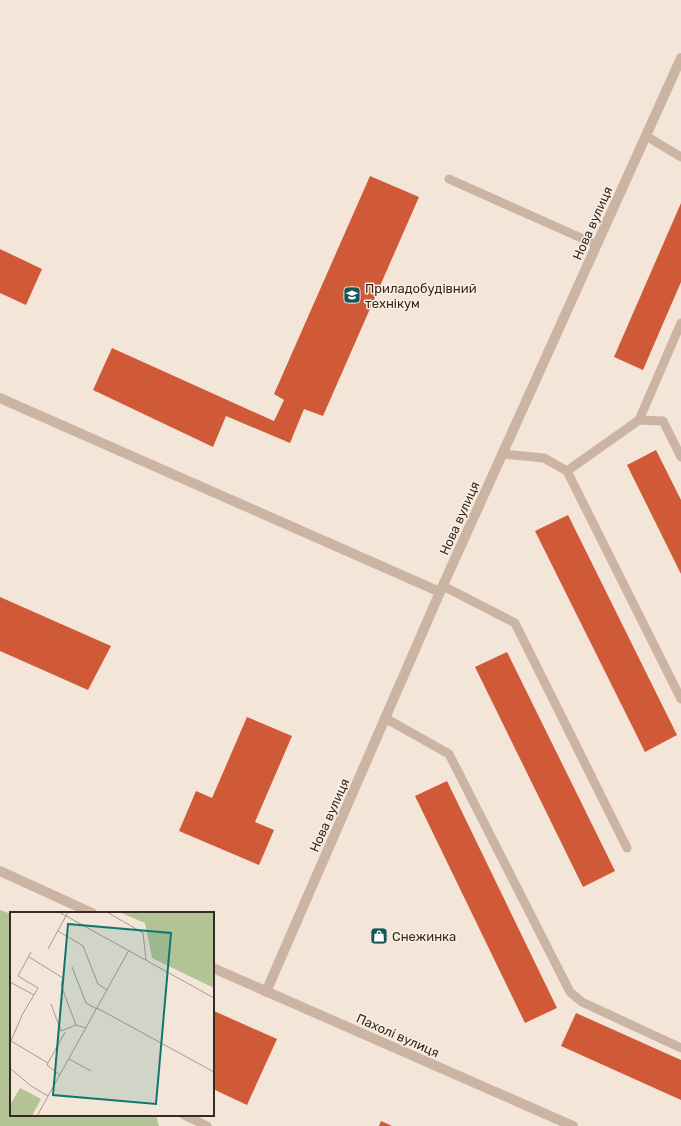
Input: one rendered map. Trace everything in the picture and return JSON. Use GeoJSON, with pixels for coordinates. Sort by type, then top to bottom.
{"type":"FeatureCollection","features":[{"type":"Feature","properties":{"kind":"street","name":"Нова вулиця"},"geometry":{"type":"LineString","coordinates":[[266,992],[442,589],[681,58]]}},
{"type":"Feature","properties":{"kind":"street"},"geometry":{"type":"LineString","coordinates":[[0,398],[442,589]]}},
{"type":"Feature","properties":{"kind":"street"},"geometry":{"type":"LineString","coordinates":[[0,871],[90,912]]}},
{"type":"Feature","properties":{"kind":"street","name":"Пахолі вулиця"},"geometry":{"type":"LineString","coordinates":[[214,968],[573,1126]]}},
{"type":"Feature","properties":{"kind":"lane"},"geometry":{"type":"LineString","coordinates":[[646,136],[681,156]]}},
{"type":"Feature","properties":{"kind":"lane"},"geometry":{"type":"LineString","coordinates":[[449,179],[597,245]]}},
{"type":"Feature","properties":{"kind":"lane"},"geometry":{"type":"LineString","coordinates":[[567,471],[639,420],[681,323]]}},
{"type":"Feature","properties":{"kind":"lane"},"geometry":{"type":"LineString","coordinates":[[639,420],[663,421],[681,457]]}},
{"type":"Feature","properties":{"kind":"lane"},"geometry":{"type":"LineString","coordinates":[[502,454],[544,458],[567,471],[681,698]]}},
{"type":"Feature","properties":{"kind":"lane"},"geometry":{"type":"LineString","coordinates":[[442,589],[515,623],[627,848]]}},
{"type":"Feature","properties":{"kind":"lane"},"geometry":{"type":"LineString","coordinates":[[385,718],[449,754],[570,992],[582,1002],[681,1048]]}},
{"type":"Feature","properties":{"kind":"lane"},"geometry":{"type":"LineString","coordinates":[[186,1116],[207,1126]]}},
{"type":"Feature","properties":{"kind":"green space"},"geometry":{"type":"Polygon","coordinates":[[[0,910],[10,914],[10,1116],[156,1116],[159,1126],[0,1126],[0,910]]]}},
{"type":"Feature","properties":{"kind":"building","name":"Приладобудівний технікум"},"geometry":{"type":"Polygon","coordinates":[[[370,176],[419,197],[323,416],[304,409],[290,443],[226,416],[213,447],[93,390],[112,348],[274,421],[284,400],[274,394],[370,176]]]}},
{"type":"Feature","properties":{"kind":"building"},"geometry":{"type":"Polygon","coordinates":[[[681,203],[681,282],[643,370],[614,357],[681,203]]]}},
{"type":"Feature","properties":{"kind":"building"},"geometry":{"type":"Polygon","coordinates":[[[0,249],[42,269],[26,305],[0,293],[0,249]]]}},
{"type":"Feature","properties":{"kind":"building"},"geometry":{"type":"Polygon","coordinates":[[[656,450],[681,500],[681,574],[627,465],[656,450]]]}},
{"type":"Feature","properties":{"kind":"building"},"geometry":{"type":"Polygon","coordinates":[[[568,515],[677,735],[645,752],[535,531],[568,515]]]}},
{"type":"Feature","properties":{"kind":"building"},"geometry":{"type":"Polygon","coordinates":[[[0,597],[111,646],[88,690],[0,651],[0,597]]]}},
{"type":"Feature","properties":{"kind":"building"},"geometry":{"type":"Polygon","coordinates":[[[507,652],[615,871],[583,887],[475,667],[507,652]]]}},
{"type":"Feature","properties":{"kind":"building"},"geometry":{"type":"Polygon","coordinates":[[[247,717],[292,736],[255,822],[274,830],[259,865],[179,831],[196,791],[212,798],[247,717]]]}},
{"type":"Feature","properties":{"kind":"building"},"geometry":{"type":"Polygon","coordinates":[[[447,781],[557,1008],[525,1023],[415,796],[447,781]]]}},
{"type":"Feature","properties":{"kind":"building"},"geometry":{"type":"Polygon","coordinates":[[[214,1011],[277,1039],[247,1105],[214,1089],[214,1011]]]}},
{"type":"Feature","properties":{"kind":"building"},"geometry":{"type":"Polygon","coordinates":[[[576,1013],[681,1060],[681,1100],[561,1046],[576,1013]]]}},
{"type":"Feature","properties":{"kind":"building"},"geometry":{"type":"Polygon","coordinates":[[[381,1121],[392,1126],[379,1126],[381,1121]]]}},
{"type":"Feature","properties":{"kind":"place","name":"Приладобудівний технікум"},"geometry":{"type":"Point","coordinates":[352,295]}},
{"type":"Feature","properties":{"kind":"place","name":"Снежинка"},"geometry":{"type":"Point","coordinates":[379,936]}}]}
